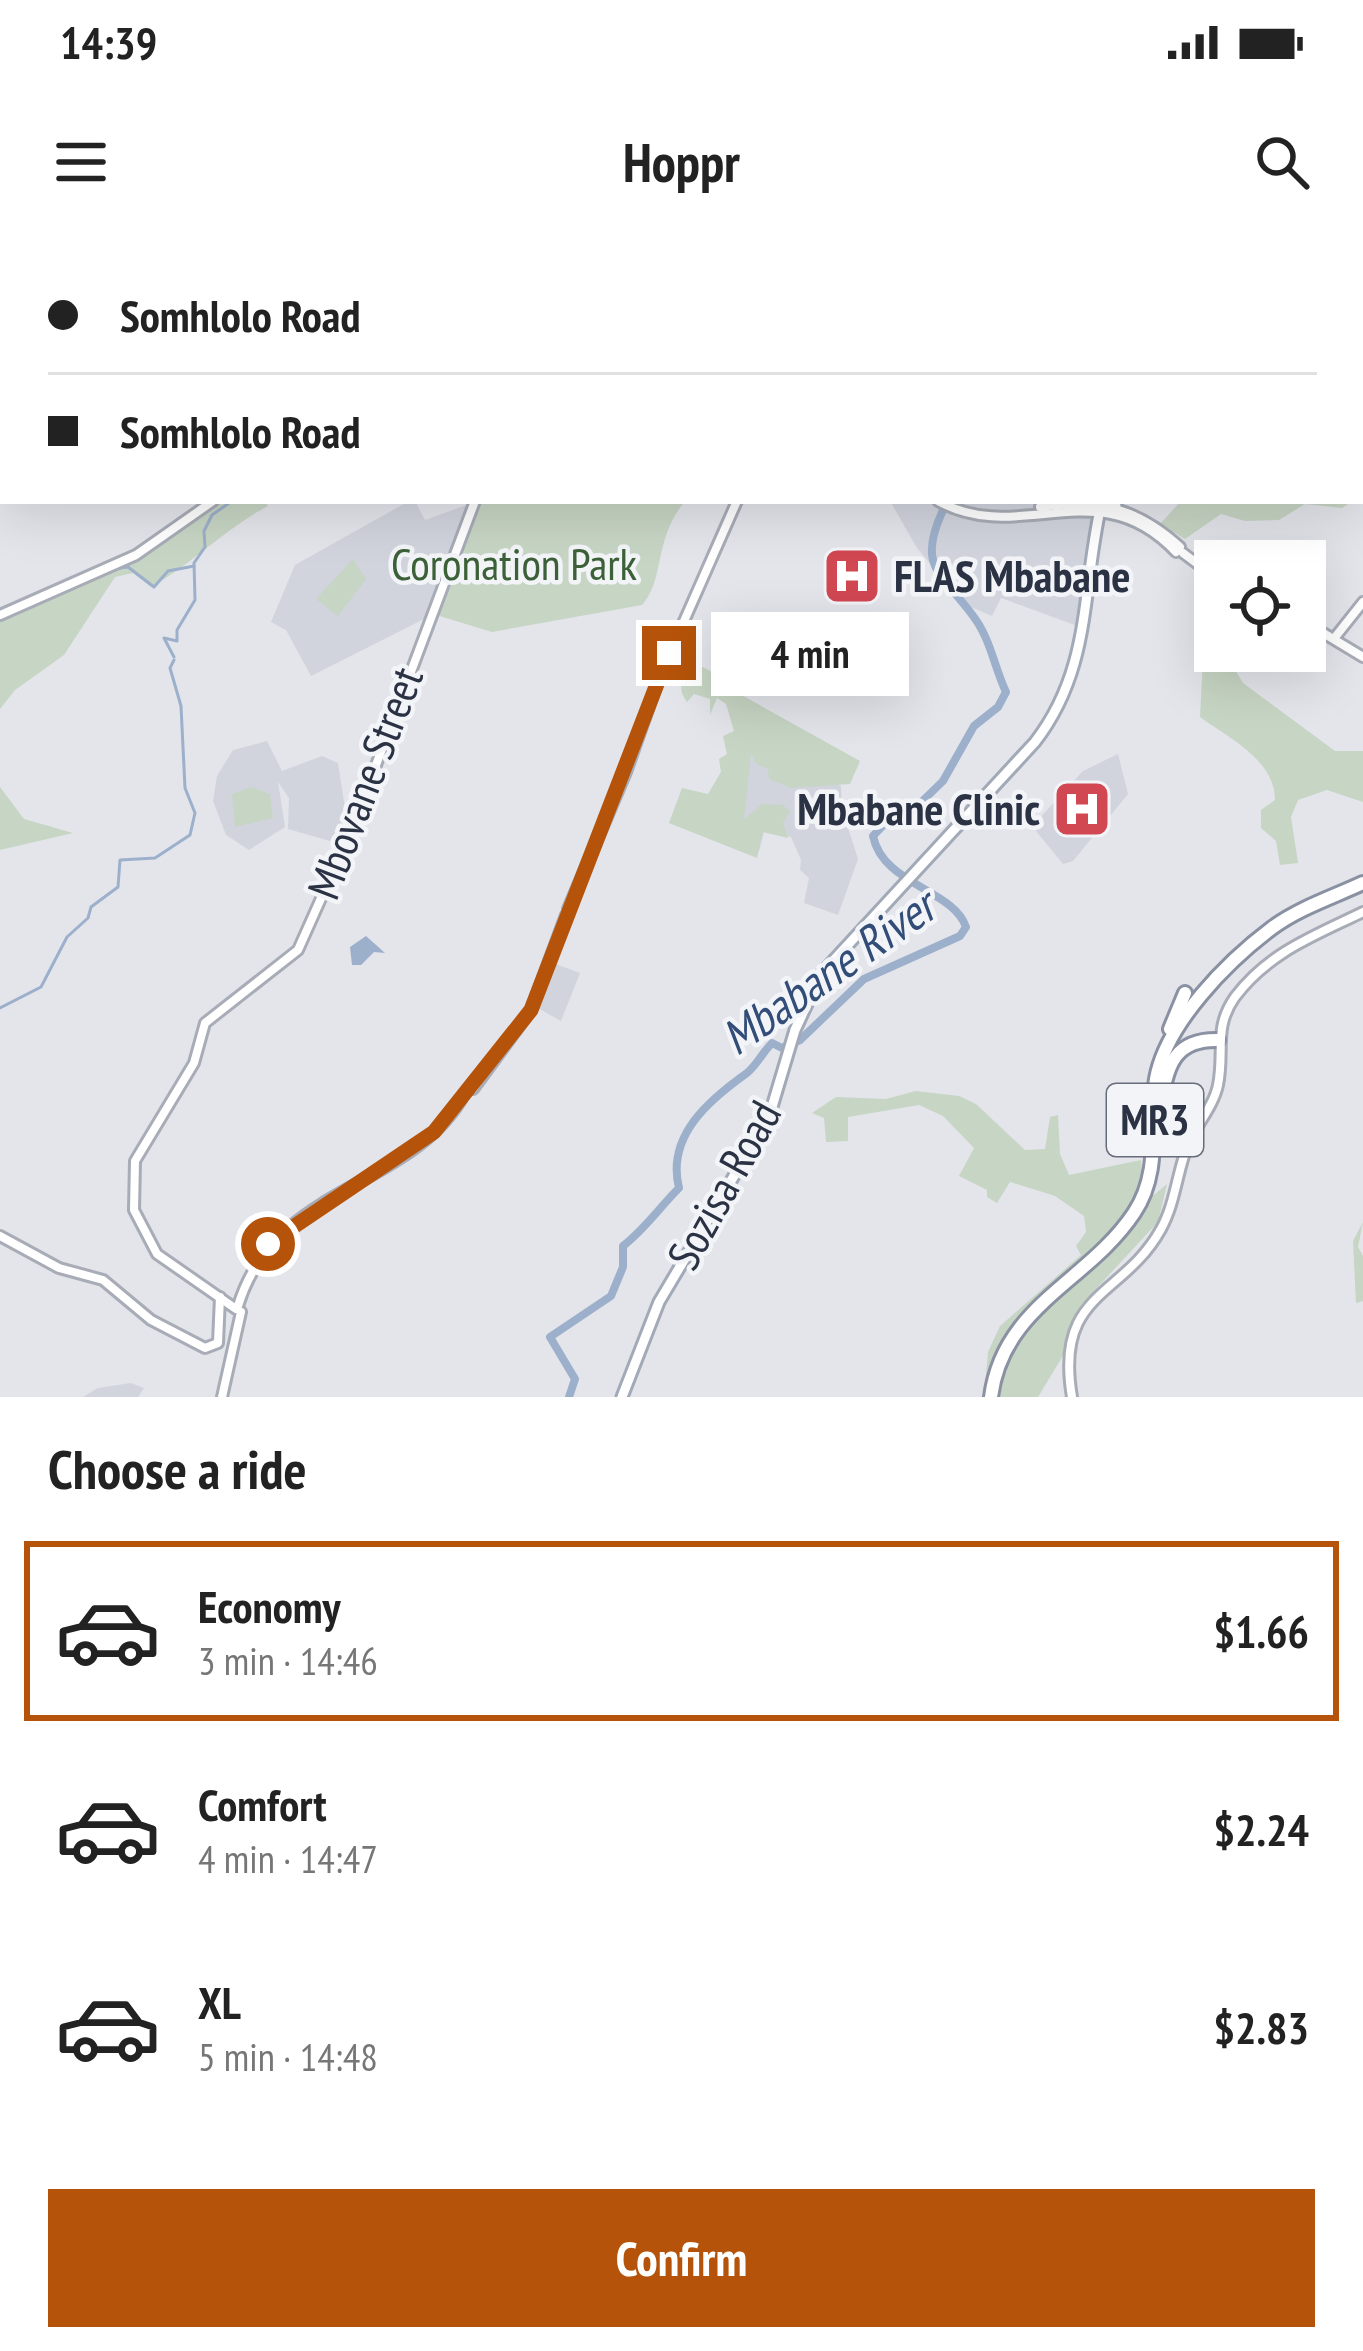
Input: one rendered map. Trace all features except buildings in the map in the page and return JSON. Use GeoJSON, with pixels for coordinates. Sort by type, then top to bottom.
{"type":"FeatureCollection","features":[{"type":"Feature","properties":{"kind":"highway","name":"MR3"},"geometry":{"type":"LineString","coordinates":[[993,1397],[1002,1354],[1020,1323],[1120,1230],[1142,1198],[1153,1161],[1156,1082],[1177,1029],[1250,948],[1295,914],[1363,886]]}},
{"type":"Feature","properties":{"kind":"highway","name":"MR3"},"geometry":{"type":"LineString","coordinates":[[993,1397],[1005,1361],[1030,1318],[1118,1240],[1146,1202],[1162,1071],[1189,1021],[1270,937],[1363,886]]}},
{"type":"Feature","properties":{"kind":"highway"},"geometry":{"type":"LineString","coordinates":[[1156,1082],[1160,1053],[1185,994]]}},
{"type":"Feature","properties":{"kind":"highway"},"geometry":{"type":"LineString","coordinates":[[1159,1124],[1172,1058],[1193,1042],[1218,1040]]}},
{"type":"Feature","properties":{"kind":"main road"},"geometry":{"type":"LineString","coordinates":[[0,615],[136,555],[209,504]]}},
{"type":"Feature","properties":{"kind":"main road","name":"Mbovane Street"},"geometry":{"type":"LineString","coordinates":[[234,1305],[172,1269],[158,1254],[134,1210],[135,1161],[194,1063],[203,1027],[298,950],[352,829],[475,504]]}},
{"type":"Feature","properties":{"kind":"main road"},"geometry":{"type":"LineString","coordinates":[[0,1236],[59,1268],[103,1280],[159,1325],[205,1348],[216,1347],[234,1305],[274,1237],[416,1145],[459,1104],[531,1010],[678,630],[736,504]]}},
{"type":"Feature","properties":{"kind":"main road"},"geometry":{"type":"LineString","coordinates":[[949,504],[994,513],[1103,507],[1142,515],[1194,562]]}},
{"type":"Feature","properties":{"kind":"main road","name":"Sozisa Road"},"geometry":{"type":"LineString","coordinates":[[622,1397],[659,1302],[763,1130],[794,1035],[821,974],[908,874],[1035,742],[1061,704],[1075,668],[1103,507]]}},
{"type":"Feature","properties":{"kind":"main road"},"geometry":{"type":"LineString","coordinates":[[1340,639],[1363,602]]}},
{"type":"Feature","properties":{"kind":"main road"},"geometry":{"type":"LineString","coordinates":[[1326,632],[1363,657]]}},
{"type":"Feature","properties":{"kind":"main road"},"geometry":{"type":"LineString","coordinates":[[1072,1397],[1069,1358],[1077,1324],[1103,1287],[1151,1244],[1162,1227],[1190,1141],[1216,1092],[1221,1020],[1238,993],[1280,952],[1363,912]]}},
{"type":"Feature","properties":{"kind":"main road"},"geometry":{"type":"LineString","coordinates":[[222,1397],[238,1329],[234,1305],[244,1288]]}},
{"type":"Feature","properties":{"kind":"main road"},"geometry":{"type":"LineString","coordinates":[[238,1329],[255,1316]]}},
{"type":"Feature","properties":{"kind":"shaded area"},"geometry":{"type":"Polygon","coordinates":[[[404,504],[417,504],[425,520],[474,504],[426,618],[311,676],[286,630],[271,622],[295,565],[404,504]]]}},
{"type":"Feature","properties":{"kind":"shaded area"},"geometry":{"type":"Polygon","coordinates":[[[892,504],[1102,504],[1083,628],[1001,598],[992,616],[964,604],[917,548],[892,504]]]}},
{"type":"Feature","properties":{"kind":"shaded area"},"geometry":{"type":"Polygon","coordinates":[[[732,739],[841,786],[842,809],[858,859],[838,915],[804,903],[809,878],[800,870],[791,837],[764,832],[759,851],[701,832],[732,739]]]}},
{"type":"Feature","properties":{"kind":"shaded area"},"geometry":{"type":"Polygon","coordinates":[[[267,741],[282,771],[322,756],[338,763],[346,815],[337,843],[288,829],[289,798],[278,782],[285,827],[249,850],[226,835],[213,801],[217,776],[233,750],[267,741]]]}},
{"type":"Feature","properties":{"kind":"shaded area","name":"Mbabane Clinic"},"geometry":{"type":"Polygon","coordinates":[[[1118,754],[1128,794],[1073,861],[1063,864],[1036,831],[1036,822],[1083,771],[1118,754]]]}},
{"type":"Feature","properties":{"kind":"shaded area"},"geometry":{"type":"Polygon","coordinates":[[[553,963],[580,973],[561,1021],[536,1007],[553,963]]]}},
{"type":"Feature","properties":{"kind":"shaded area"},"geometry":{"type":"Polygon","coordinates":[[[131,1383],[144,1388],[138,1397],[83,1397],[98,1388],[131,1383]]]}},
{"type":"Feature","properties":{"kind":"green space"},"geometry":{"type":"Polygon","coordinates":[[[213,504],[268,506],[151,587],[133,573],[115,577],[64,655],[15,690],[0,709],[0,615],[146,556],[213,504]]]}},
{"type":"Feature","properties":{"kind":"green space","name":"Coronation Park"},"geometry":{"type":"Polygon","coordinates":[[[471,504],[683,504],[668,530],[654,584],[642,605],[492,632],[433,614],[471,504]]]}},
{"type":"Feature","properties":{"kind":"green space"},"geometry":{"type":"Polygon","coordinates":[[[1178,504],[1305,504],[1279,520],[1245,521],[1221,514],[1185,539],[1160,524],[1178,504]]]}},
{"type":"Feature","properties":{"kind":"green space"},"geometry":{"type":"Polygon","coordinates":[[[353,559],[366,579],[338,616],[316,599],[353,559]]]}},
{"type":"Feature","properties":{"kind":"green space"},"geometry":{"type":"Polygon","coordinates":[[[693,662],[722,677],[720,683],[860,761],[850,784],[791,788],[769,779],[768,769],[755,763],[751,753],[744,819],[762,804],[783,805],[790,812],[783,823],[788,838],[763,832],[757,858],[669,823],[682,788],[708,794],[721,772],[719,759],[727,754],[723,736],[734,731],[726,704],[717,698],[710,715],[710,699],[694,694],[687,702],[683,697],[682,682],[693,662]]]}},
{"type":"Feature","properties":{"kind":"green space"},"geometry":{"type":"Polygon","coordinates":[[[1202,672],[1236,672],[1243,683],[1335,751],[1363,751],[1363,802],[1327,790],[1298,800],[1291,817],[1298,863],[1280,865],[1276,841],[1261,828],[1261,810],[1275,800],[1267,773],[1248,751],[1200,717],[1202,672]]]}},
{"type":"Feature","properties":{"kind":"green space"},"geometry":{"type":"Polygon","coordinates":[[[0,787],[24,819],[73,833],[0,850],[0,787]]]}},
{"type":"Feature","properties":{"kind":"green space"},"geometry":{"type":"Polygon","coordinates":[[[251,787],[270,794],[273,818],[235,827],[232,794],[251,787]]]}},
{"type":"Feature","properties":{"kind":"green space"},"geometry":{"type":"Polygon","coordinates":[[[916,1091],[959,1096],[976,1104],[1025,1150],[1045,1149],[1050,1117],[1058,1115],[1060,1154],[1069,1175],[1141,1160],[1143,1183],[1131,1214],[1167,1184],[1158,1222],[1081,1305],[1064,1354],[1038,1397],[984,1397],[988,1352],[1000,1326],[1081,1255],[1076,1246],[1086,1232],[1084,1216],[1055,1196],[1010,1182],[997,1203],[987,1197],[987,1190],[959,1176],[974,1148],[943,1116],[919,1105],[848,1117],[848,1141],[826,1142],[824,1118],[812,1113],[836,1097],[886,1099],[916,1091]]]}},
{"type":"Feature","properties":{"kind":"green space"},"geometry":{"type":"Polygon","coordinates":[[[1363,1222],[1358,1247],[1363,1256],[1363,1301],[1356,1303],[1353,1241],[1363,1222]]]}},
{"type":"Feature","properties":{"kind":"water"},"geometry":{"type":"Polygon","coordinates":[[[366,936],[385,953],[374,952],[361,965],[352,965],[350,947],[366,936]]]}},
{"type":"Feature","properties":{"kind":"waterway"},"geometry":{"type":"LineString","coordinates":[[174,657],[164,638],[177,641],[177,630],[195,600],[194,563],[205,547],[204,531],[212,515],[228,504]]}},
{"type":"Feature","properties":{"kind":"waterway","name":"Mbabane River"},"geometry":{"type":"LineString","coordinates":[[569,1397],[575,1379],[550,1337],[611,1296],[623,1267],[623,1246],[679,1188],[679,1152],[694,1121],[772,1043],[782,1048],[800,1040],[864,979],[960,936],[966,927],[947,904],[890,866],[873,836],[890,818],[902,821],[943,781],[974,726],[998,707],[1006,692],[981,628],[932,557],[932,543],[946,504]]}},
{"type":"Feature","properties":{"kind":"waterway"},"geometry":{"type":"LineString","coordinates":[[120,568],[128,567],[154,587],[168,571],[194,566]]}},
{"type":"Feature","properties":{"kind":"waterway"},"geometry":{"type":"LineString","coordinates":[[0,1008],[41,987],[67,937],[88,918],[91,907],[118,887],[120,860],[155,858],[190,835],[195,813],[185,788],[181,706],[170,668],[174,660]]}},
{"type":"Feature","properties":{"kind":"place","name":"FLAS Mbabane"},"geometry":{"type":"Point","coordinates":[852,576]}},
{"type":"Feature","properties":{"kind":"place","name":"Mbabane Clinic"},"geometry":{"type":"Point","coordinates":[1082,809]}},
{"type":"Feature","properties":{"kind":"route"},"geometry":{"type":"LineString","coordinates":[[268,1244],[434,1132],[531,1010],[669,653]]}}]}
